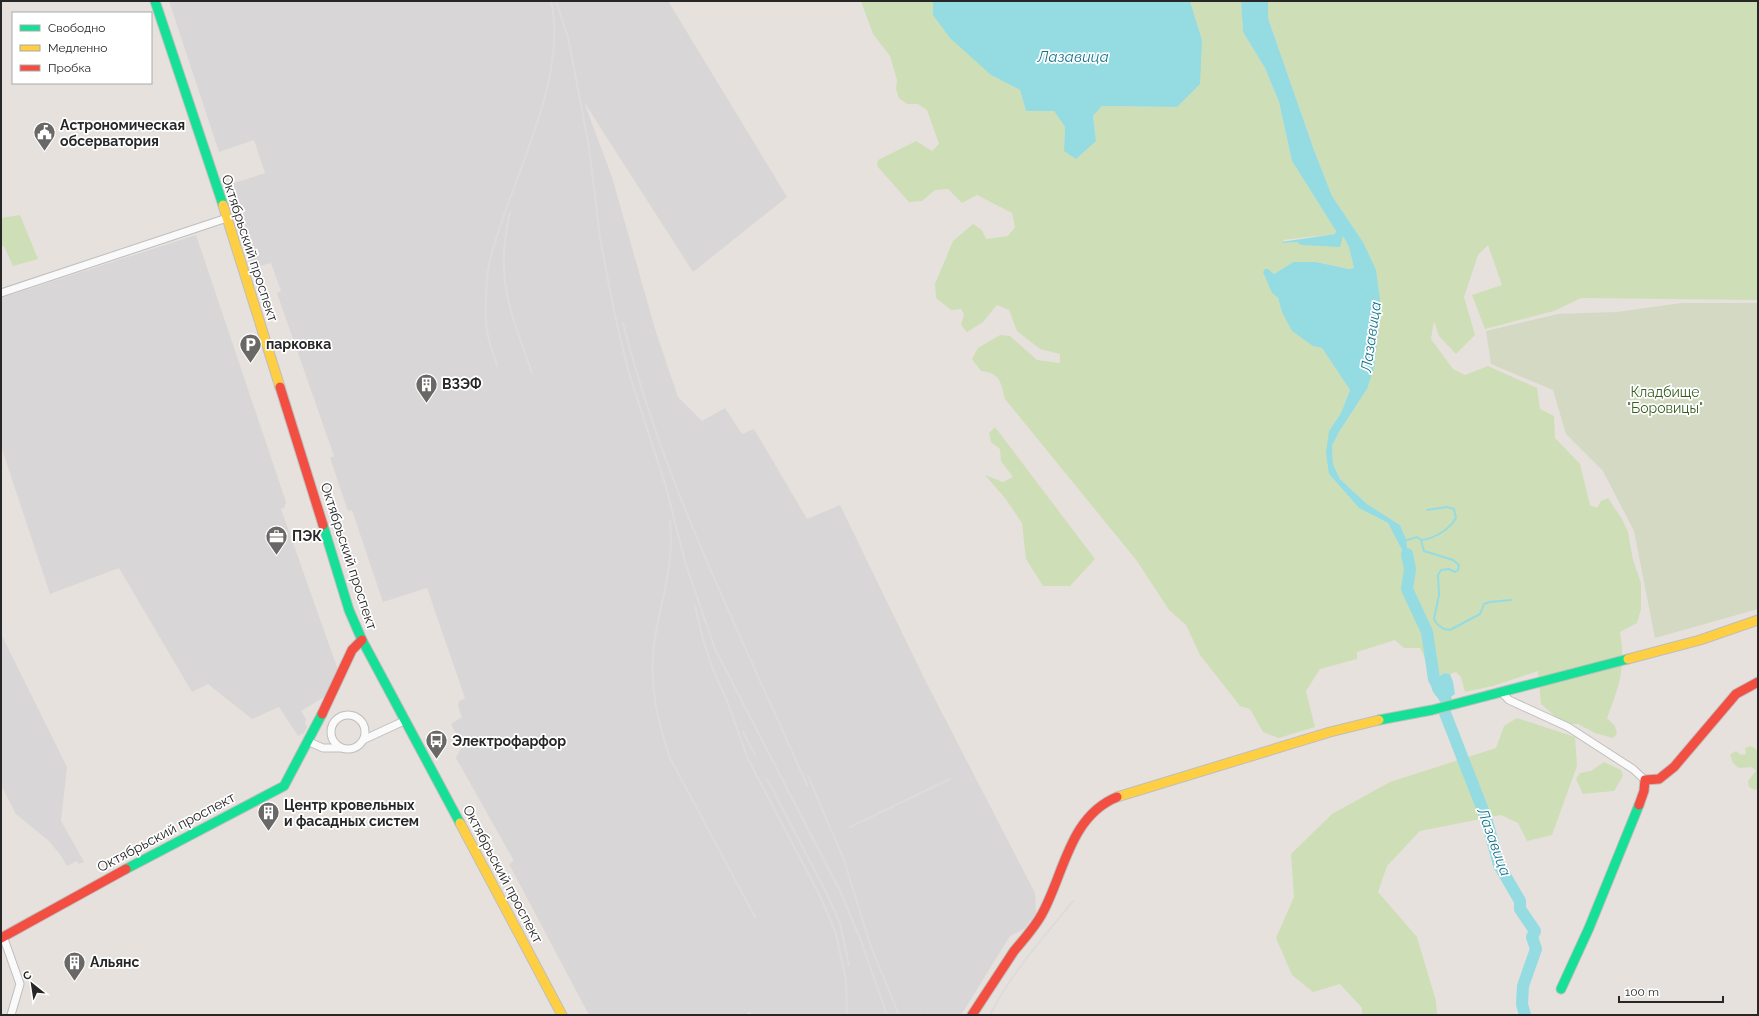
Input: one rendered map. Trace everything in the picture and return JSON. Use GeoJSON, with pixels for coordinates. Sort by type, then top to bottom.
{"type":"FeatureCollection","features":[{"type":"Feature","properties":{"kind":"street","name":"Октябрьский проспект"},"geometry":{"type":"LineString","coordinates":[[155,1],[227,218],[349,610],[362,640],[404,721],[562,1015]]}},
{"type":"Feature","properties":{"kind":"street"},"geometry":{"type":"LineString","coordinates":[[1,293],[227,218]]}},
{"type":"Feature","properties":{"kind":"street"},"geometry":{"type":"LineString","coordinates":[[972,1015],[1014,952],[1043,913],[1070,848],[1083,824],[1097,808],[1115,798],[1330,732],[1393,716],[1432,710],[1700,640],[1758,620]]}},
{"type":"Feature","properties":{"kind":"street","name":"Октябрьский проспект"},"geometry":{"type":"LineString","coordinates":[[2,937],[284,786],[325,708],[352,650],[362,640]]}},
{"type":"Feature","properties":{"kind":"street"},"geometry":{"type":"LineString","coordinates":[[1501,692],[1509,700],[1568,727],[1633,769],[1645,780],[1659,779],[1674,766],[1736,694],[1758,682]]}},
{"type":"Feature","properties":{"kind":"street"},"geometry":{"type":"LineString","coordinates":[[342,748],[333,741],[331,729],[333,724],[342,716],[353,715],[363,722],[365,727],[365,739]]}},
{"type":"Feature","properties":{"kind":"street"},"geometry":{"type":"LineString","coordinates":[[307,741],[323,748],[342,748],[347,750],[358,747],[365,739],[404,721]]}},
{"type":"Feature","properties":{"kind":"street"},"geometry":{"type":"LineString","coordinates":[[1561,989],[1589,928],[1644,791],[1645,780]]}},
{"type":"Feature","properties":{"kind":"street"},"geometry":{"type":"LineString","coordinates":[[2,937],[20,984],[11,1015]]}},
{"type":"Feature","properties":{"kind":"shaded area"},"geometry":{"type":"Polygon","coordinates":[[[169,1],[668,1],[787,197],[693,272],[584,102],[612,177],[655,329],[678,397],[702,421],[725,408],[742,434],[754,429],[807,519],[840,505],[924,678],[1035,893],[1036,913],[1024,929],[1010,936],[961,1015],[930,1015],[928,1013],[924,1015],[752,1015],[750,1012],[744,1015],[589,1015],[509,864],[514,861],[456,758],[462,746],[451,724],[462,717],[458,706],[459,701],[465,698],[427,588],[383,602],[352,510],[348,511],[330,458],[334,456],[277,293],[281,291],[271,263],[253,268],[240,230],[246,228],[231,184],[265,173],[254,140],[219,152],[169,1]]]}},
{"type":"Feature","properties":{"kind":"shaded area"},"geometry":{"type":"Polygon","coordinates":[[[196,235],[286,502],[284,508],[281,509],[338,670],[326,696],[301,711],[306,719],[305,723],[307,727],[304,733],[298,736],[279,707],[252,719],[208,684],[192,692],[119,568],[50,594],[1,446],[1,298],[196,235]]]}},
{"type":"Feature","properties":{"kind":"shaded area"},"geometry":{"type":"Polygon","coordinates":[[[1,634],[67,767],[61,821],[84,862],[79,864],[77,861],[67,866],[62,857],[49,841],[16,814],[1,785],[1,634]]]}},
{"type":"Feature","properties":{"kind":"green space"},"geometry":{"type":"Polygon","coordinates":[[[861,1],[933,1],[933,15],[991,75],[1020,90],[1026,111],[1054,111],[1065,127],[1064,151],[1096,141],[1093,116],[1102,106],[1177,107],[1202,40],[1190,1],[1241,1],[1243,32],[1265,68],[1279,102],[1292,161],[1336,231],[1335,234],[1283,240],[1284,243],[1343,236],[1349,247],[1354,268],[1349,269],[1316,262],[1293,262],[1274,274],[1272,293],[1278,298],[1282,312],[1313,346],[1322,348],[1350,390],[1341,413],[1329,431],[1329,474],[1359,508],[1388,523],[1403,552],[1404,567],[1409,569],[1406,539],[1400,525],[1367,504],[1340,479],[1333,464],[1332,446],[1339,432],[1367,389],[1363,242],[1332,196],[1314,150],[1268,18],[1268,1],[1758,1],[1758,300],[1581,298],[1554,311],[1485,329],[1472,295],[1502,285],[1488,245],[1478,255],[1464,297],[1475,335],[1456,354],[1439,336],[1434,321],[1431,339],[1453,369],[1465,375],[1488,366],[1537,388],[1540,409],[1554,416],[1555,438],[1580,464],[1590,505],[1597,508],[1601,501],[1608,498],[1622,519],[1628,532],[1633,560],[1641,583],[1641,609],[1637,623],[1620,632],[1622,645],[1621,676],[1607,718],[1615,726],[1617,734],[1613,738],[1595,733],[1578,724],[1571,724],[1557,718],[1541,704],[1538,671],[1493,686],[1465,692],[1461,677],[1456,672],[1450,674],[1444,673],[1434,679],[1432,684],[1427,662],[1420,648],[1404,648],[1395,640],[1357,652],[1357,659],[1320,669],[1306,691],[1315,727],[1279,738],[1263,732],[1250,709],[1240,706],[1200,655],[1186,625],[1169,610],[1137,561],[1005,399],[999,379],[992,374],[981,371],[972,359],[978,348],[1000,335],[1010,336],[1037,360],[1060,363],[1060,354],[1040,349],[1017,331],[1009,310],[997,305],[983,322],[967,332],[961,325],[964,314],[961,309],[951,310],[936,298],[935,284],[953,241],[973,224],[982,230],[986,239],[1008,236],[1015,227],[1012,213],[977,195],[962,203],[948,189],[935,190],[922,201],[909,202],[877,166],[878,160],[916,141],[932,151],[939,144],[927,110],[918,104],[907,104],[899,98],[896,89],[897,80],[890,56],[873,34],[861,1]]]}},
{"type":"Feature","properties":{"kind":"green space"},"geometry":{"type":"Polygon","coordinates":[[[20,215],[38,259],[13,266],[4,246],[1,247],[1,218],[20,215]]]}},
{"type":"Feature","properties":{"kind":"green space","name":"Кладбище \"Боровицы\""},"geometry":{"type":"Polygon","coordinates":[[[1681,303],[1758,303],[1758,609],[1655,638],[1634,531],[1603,471],[1566,434],[1553,390],[1491,364],[1486,331],[1558,314],[1617,312],[1681,303]]]}},
{"type":"Feature","properties":{"kind":"green space"},"geometry":{"type":"Polygon","coordinates":[[[995,427],[1095,559],[1070,586],[1043,586],[1026,559],[1022,523],[1005,498],[985,475],[1003,482],[1013,477],[1001,461],[1000,449],[991,442],[989,433],[995,427]]]}},
{"type":"Feature","properties":{"kind":"green space"},"geometry":{"type":"Polygon","coordinates":[[[1517,718],[1575,737],[1577,766],[1552,835],[1527,841],[1518,823],[1501,815],[1420,831],[1387,866],[1378,892],[1417,937],[1436,1001],[1437,1015],[1362,1015],[1362,1008],[1340,984],[1313,992],[1292,975],[1276,938],[1294,897],[1291,854],[1332,814],[1390,782],[1496,748],[1504,726],[1517,718]]]}},
{"type":"Feature","properties":{"kind":"green space"},"geometry":{"type":"Polygon","coordinates":[[[1751,746],[1757,750],[1758,789],[1755,790],[1749,787],[1748,781],[1756,771],[1752,767],[1739,768],[1733,763],[1730,755],[1736,751],[1741,755],[1746,754],[1745,748],[1751,746]]]}},
{"type":"Feature","properties":{"kind":"green space"},"geometry":{"type":"Polygon","coordinates":[[[1604,762],[1621,770],[1623,776],[1614,791],[1583,794],[1576,779],[1580,773],[1591,771],[1604,762]]]}},
{"type":"Feature","properties":{"kind":"water","name":"Лазавица"},"geometry":{"type":"Polygon","coordinates":[[[933,1],[1190,1],[1202,40],[1200,84],[1177,107],[1102,106],[1093,116],[1096,141],[1076,159],[1064,151],[1065,127],[1054,111],[1026,111],[1020,90],[991,75],[950,38],[933,15],[933,1]]]}},
{"type":"Feature","properties":{"kind":"water","name":"Лазавица"},"geometry":{"type":"Polygon","coordinates":[[[1241,1],[1268,1],[1268,18],[1314,150],[1332,196],[1363,242],[1376,270],[1381,307],[1374,368],[1367,389],[1339,432],[1332,446],[1333,464],[1340,479],[1367,504],[1400,525],[1406,539],[1410,569],[1404,568],[1403,552],[1388,523],[1359,508],[1329,474],[1326,453],[1329,431],[1341,413],[1350,390],[1322,348],[1313,346],[1292,331],[1282,312],[1278,298],[1272,293],[1263,272],[1265,269],[1268,269],[1274,274],[1293,262],[1316,262],[1349,269],[1354,268],[1349,247],[1343,236],[1340,247],[1301,245],[1297,242],[1281,242],[1335,234],[1336,231],[1292,161],[1279,102],[1265,68],[1243,32],[1241,1]]]}},
{"type":"Feature","properties":{"kind":"water"},"geometry":{"type":"Polygon","coordinates":[[[1444,673],[1450,674],[1455,694],[1446,700],[1440,700],[1433,692],[1432,685],[1436,679],[1444,673]]]}},
{"type":"Feature","properties":{"kind":"waterway"},"geometry":{"type":"LineString","coordinates":[[1421,540],[1431,538],[1441,533],[1450,526],[1456,518],[1454,509],[1447,507],[1427,510]]}},
{"type":"Feature","properties":{"kind":"waterway"},"geometry":{"type":"LineString","coordinates":[[1404,541],[1417,537],[1421,540],[1424,551],[1453,560],[1459,565],[1458,570],[1455,572],[1449,569],[1441,570],[1438,575],[1439,595],[1434,619],[1437,624],[1444,629],[1450,630],[1480,614],[1484,604],[1511,600]]}},
{"type":"Feature","properties":{"kind":"waterway","name":"Лазавица"},"geometry":{"type":"LineString","coordinates":[[1407,554],[1410,569],[1407,589],[1427,632],[1434,679],[1446,700]]}},
{"type":"Feature","properties":{"kind":"waterway","name":"Лазавица"},"geometry":{"type":"LineString","coordinates":[[1445,713],[1486,818],[1499,865],[1520,901],[1520,909],[1535,931],[1532,937],[1536,949],[1523,986],[1522,1004],[1525,1015]]}},
{"type":"Feature","properties":{"kind":"railway"},"geometry":{"type":"LineString","coordinates":[[497,366],[486,324],[488,270],[495,241],[533,135],[549,80],[553,53],[554,26],[551,1]]}},
{"type":"Feature","properties":{"kind":"railway"},"geometry":{"type":"LineString","coordinates":[[556,1],[568,37],[589,147],[600,238],[614,311],[628,370],[666,487],[685,562],[715,649],[840,891],[861,941],[887,1015]]}},
{"type":"Feature","properties":{"kind":"railway"},"geometry":{"type":"LineString","coordinates":[[510,212],[504,247],[505,282],[513,317],[532,373]]}},
{"type":"Feature","properties":{"kind":"railway"},"geometry":{"type":"LineString","coordinates":[[623,323],[640,383],[660,442],[705,558],[807,785]]}},
{"type":"Feature","properties":{"kind":"railway"},"geometry":{"type":"LineString","coordinates":[[670,521],[671,537],[669,568],[654,644],[653,659],[653,688],[661,730],[670,758],[755,917]]}},
{"type":"Feature","properties":{"kind":"railway"},"geometry":{"type":"LineString","coordinates":[[695,606],[704,643],[712,667],[727,701],[748,759],[821,898],[836,934],[846,980],[847,1015]]}},
{"type":"Feature","properties":{"kind":"railway"},"geometry":{"type":"LineString","coordinates":[[743,732],[755,755]]}},
{"type":"Feature","properties":{"kind":"railway"},"geometry":{"type":"LineString","coordinates":[[808,776],[844,860],[870,944],[899,1015]]}},
{"type":"Feature","properties":{"kind":"railway"},"geometry":{"type":"LineString","coordinates":[[767,779],[827,894],[840,924],[849,965]]}},
{"type":"Feature","properties":{"kind":"railway"},"geometry":{"type":"LineString","coordinates":[[850,827],[950,779]]}},
{"type":"Feature","properties":{"kind":"railway"},"geometry":{"type":"LineString","coordinates":[[990,1015],[1018,970],[1073,901]]}},
{"type":"Feature","properties":{"kind":"traffic: fast"},"geometry":{"type":"LineString","coordinates":[[155,1],[223,205]]}},
{"type":"Feature","properties":{"kind":"traffic: fast"},"geometry":{"type":"LineString","coordinates":[[323,525],[349,610],[362,640],[460,823]]}},
{"type":"Feature","properties":{"kind":"traffic: fast"},"geometry":{"type":"LineString","coordinates":[[1379,720],[1432,710],[1628,659]]}},
{"type":"Feature","properties":{"kind":"traffic: fast"},"geometry":{"type":"LineString","coordinates":[[126,869],[284,786],[322,714]]}},
{"type":"Feature","properties":{"kind":"traffic: fast"},"geometry":{"type":"LineString","coordinates":[[1561,989],[1589,928],[1639,805]]}},
{"type":"Feature","properties":{"kind":"traffic: slow"},"geometry":{"type":"LineString","coordinates":[[223,205],[280,387]]}},
{"type":"Feature","properties":{"kind":"traffic: slow"},"geometry":{"type":"LineString","coordinates":[[1628,659],[1700,640],[1758,620]]}},
{"type":"Feature","properties":{"kind":"traffic: slow"},"geometry":{"type":"LineString","coordinates":[[1117,797],[1330,732],[1379,720]]}},
{"type":"Feature","properties":{"kind":"traffic: slow"},"geometry":{"type":"LineString","coordinates":[[460,823],[562,1015]]}},
{"type":"Feature","properties":{"kind":"traffic: jam"},"geometry":{"type":"LineString","coordinates":[[280,387],[323,525]]}},
{"type":"Feature","properties":{"kind":"traffic: jam"},"geometry":{"type":"LineString","coordinates":[[322,714],[352,650],[362,640]]}},
{"type":"Feature","properties":{"kind":"traffic: jam"},"geometry":{"type":"LineString","coordinates":[[1639,805],[1644,791],[1645,780],[1659,779],[1674,767],[1736,694],[1758,682]]}},
{"type":"Feature","properties":{"kind":"traffic: jam"},"geometry":{"type":"LineString","coordinates":[[972,1015],[1014,951],[1040,917],[1078,831],[1101,806],[1117,797]]}},
{"type":"Feature","properties":{"kind":"traffic: jam"},"geometry":{"type":"LineString","coordinates":[[1,938],[126,869]]}},
{"type":"Feature","properties":{"kind":"place","name":"Aстрономическая обсерватория"},"geometry":{"type":"Point","coordinates":[45,152]}},
{"type":"Feature","properties":{"kind":"place","name":"парковка"},"geometry":{"type":"Point","coordinates":[251,364]}},
{"type":"Feature","properties":{"kind":"place","name":"ВЗЭФ"},"geometry":{"type":"Point","coordinates":[427,404]}},
{"type":"Feature","properties":{"kind":"place","name":"ПЭК"},"geometry":{"type":"Point","coordinates":[277,556]}},
{"type":"Feature","properties":{"kind":"place","name":"Электрофарфор"},"geometry":{"type":"Point","coordinates":[437,760]}},
{"type":"Feature","properties":{"kind":"place","name":"Центр кровельных и фасадных систем"},"geometry":{"type":"Point","coordinates":[268,832]}},
{"type":"Feature","properties":{"kind":"place","name":"Альянс"},"geometry":{"type":"Point","coordinates":[75,982]}}]}
